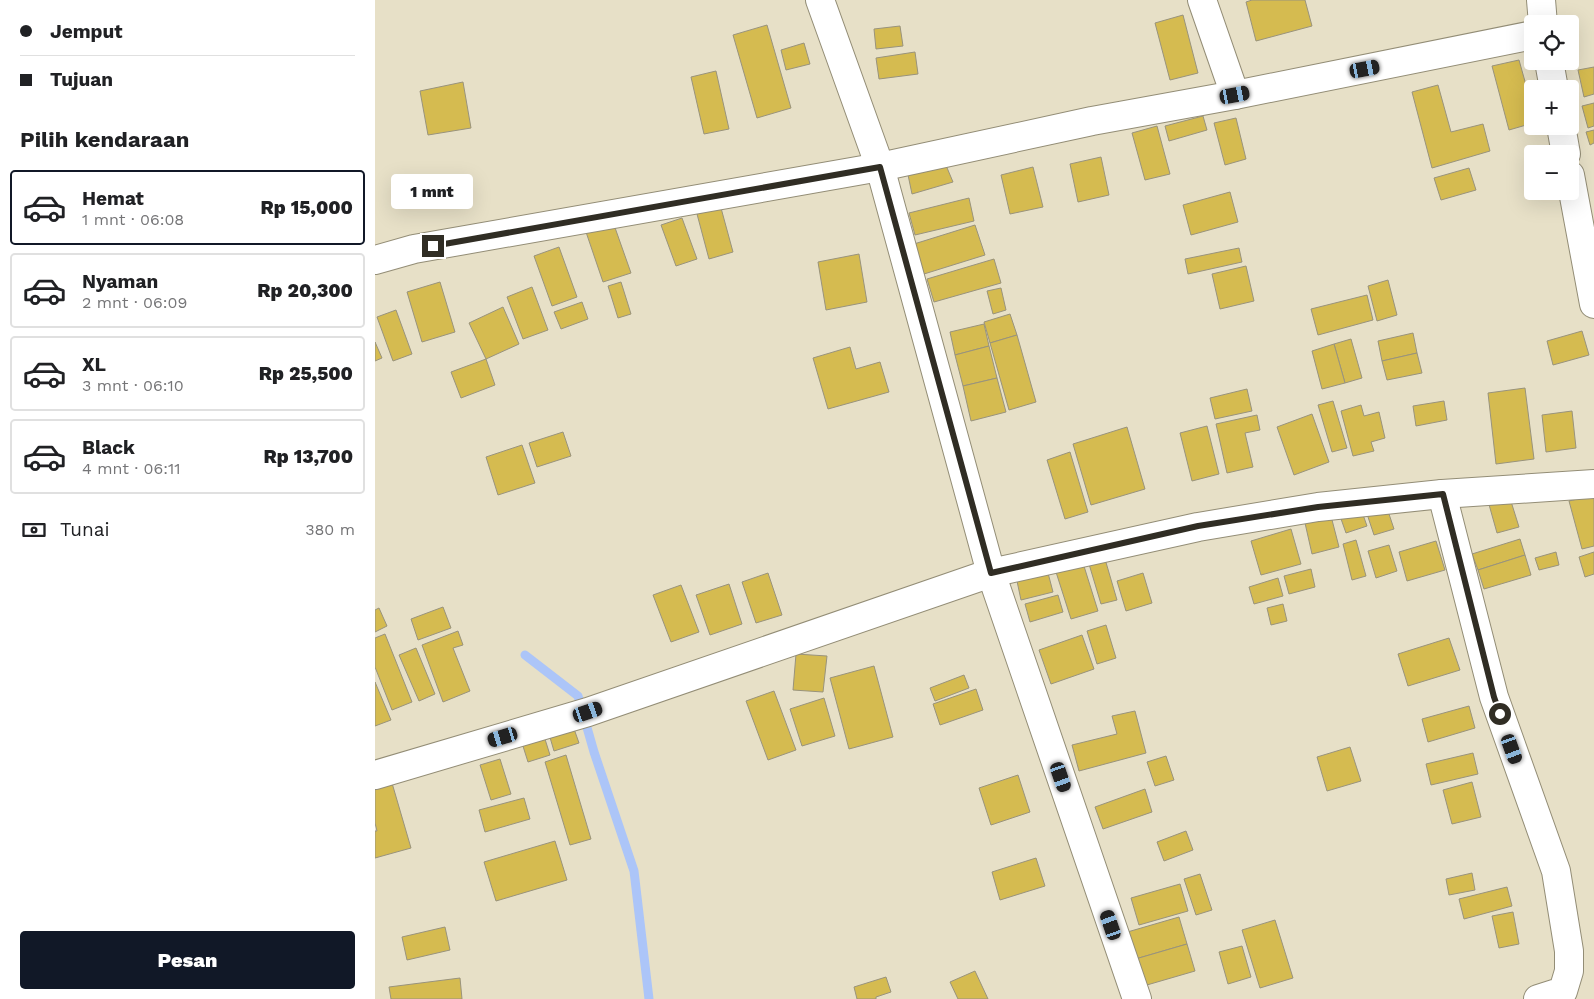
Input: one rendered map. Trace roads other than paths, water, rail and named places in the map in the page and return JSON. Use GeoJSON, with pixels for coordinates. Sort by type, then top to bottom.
{"type":"FeatureCollection","features":[{"type":"Feature","properties":{"kind":"street"},"geometry":{"type":"LineString","coordinates":[[820,0],[880,167],[991,573],[1137,999]]}},
{"type":"Feature","properties":{"kind":"street"},"geometry":{"type":"LineString","coordinates":[[1202,0],[1235,95]]}},
{"type":"Feature","properties":{"kind":"street"},"geometry":{"type":"LineString","coordinates":[[1541,0],[1542,15]]}},
{"type":"Feature","properties":{"kind":"street"},"geometry":{"type":"LineString","coordinates":[[376,255],[880,167],[1091,121],[1235,95],[1524,37]]}},
{"type":"Feature","properties":{"kind":"street"},"geometry":{"type":"LineString","coordinates":[[1575,200],[1594,304]]}},
{"type":"Feature","properties":{"kind":"street"},"geometry":{"type":"LineString","coordinates":[[375,775],[582,713],[991,573],[1198,526],[1318,507],[1443,494],[1594,484]]}},
{"type":"Feature","properties":{"kind":"street"},"geometry":{"type":"LineString","coordinates":[[1443,494],[1494,697],[1556,871],[1569,951],[1569,972],[1563,991],[1538,999]]}},
{"type":"Feature","properties":{"kind":"waterway"},"geometry":{"type":"LineString","coordinates":[[525,655],[578,696],[594,752],[634,871],[649,999]]}}]}
